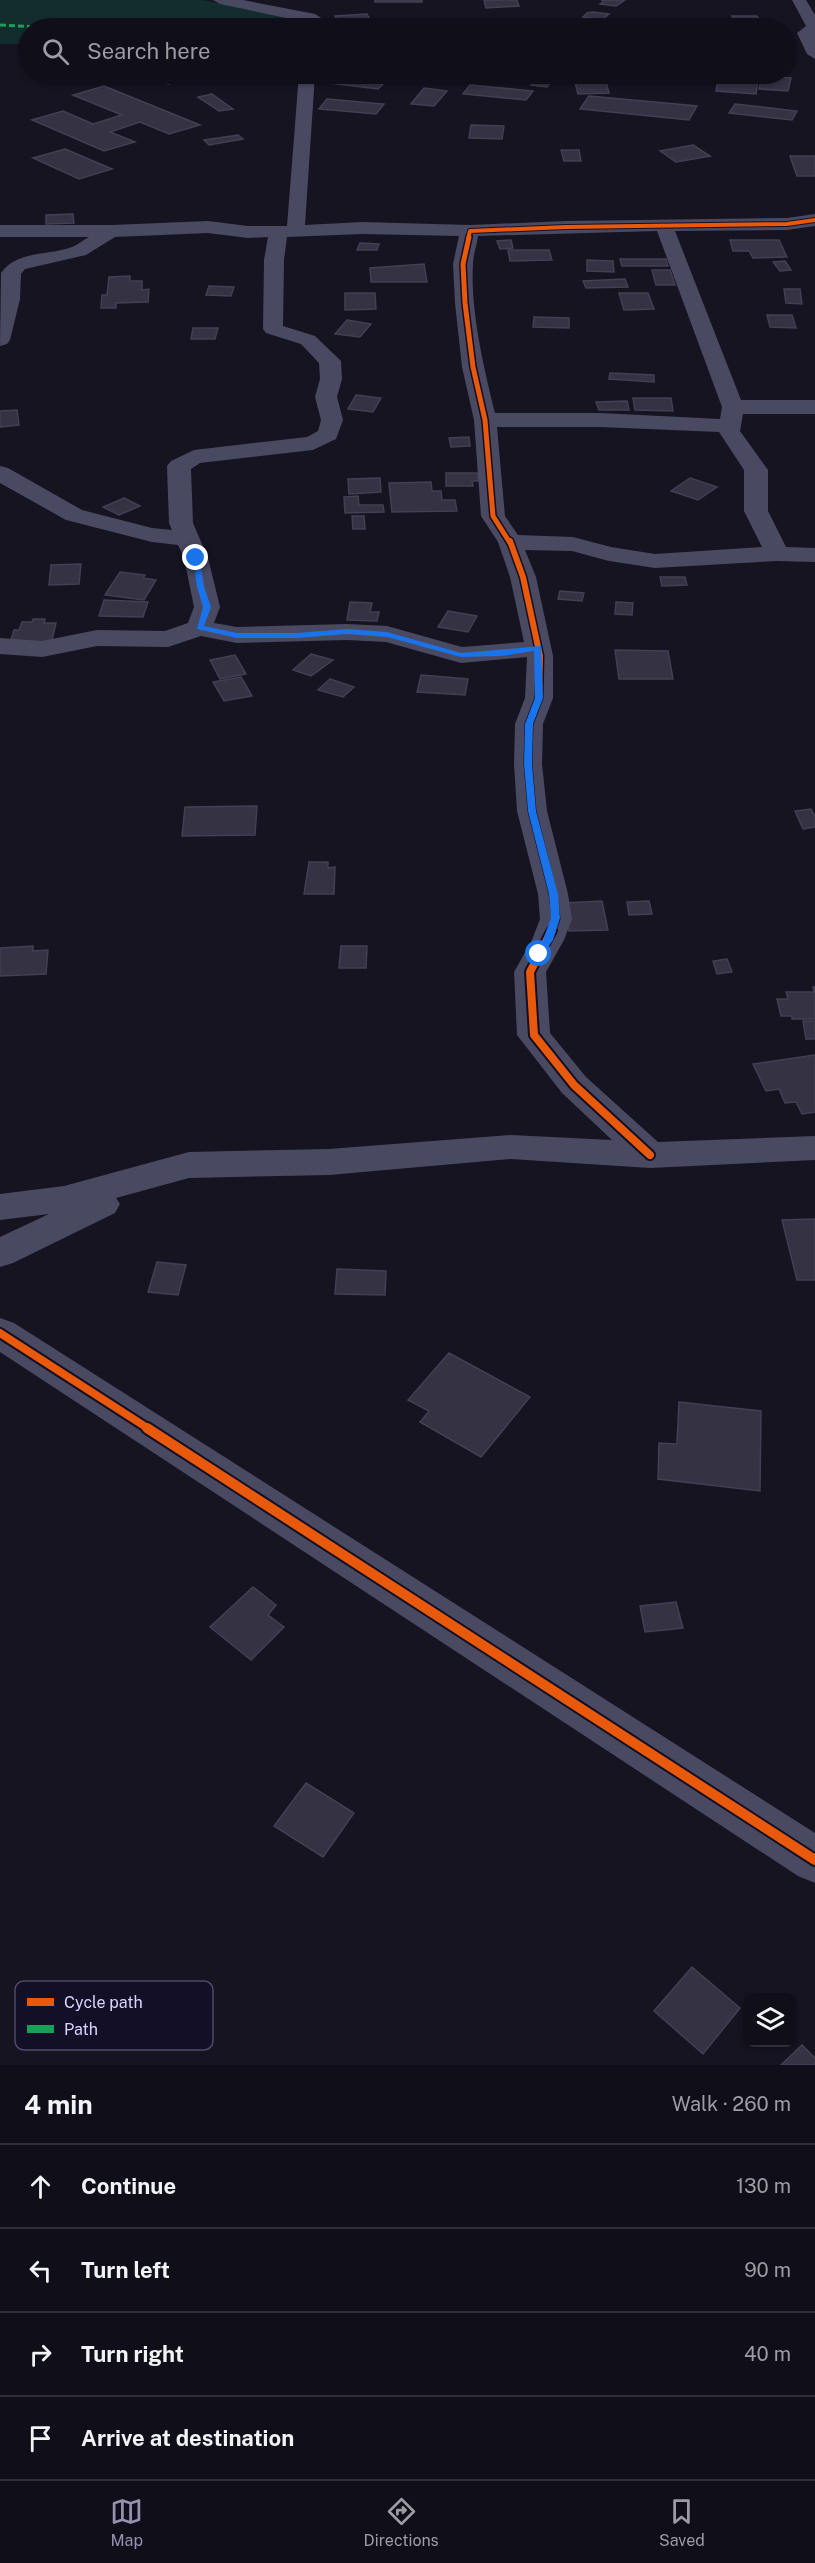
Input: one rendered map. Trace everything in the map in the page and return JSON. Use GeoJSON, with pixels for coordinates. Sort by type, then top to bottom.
{"type":"FeatureCollection","features":[{"type":"Feature","properties":{"kind":"street"},"geometry":{"type":"LineString","coordinates":[[220,0],[290,18]]}},
{"type":"Feature","properties":{"kind":"street"},"geometry":{"type":"LineString","coordinates":[[314,18],[315,0]]}},
{"type":"Feature","properties":{"kind":"street"},"geometry":{"type":"LineString","coordinates":[[799,0],[814,27],[810,33],[815,54]]}},
{"type":"Feature","properties":{"kind":"street"},"geometry":{"type":"LineString","coordinates":[[200,628],[207,607],[196,558],[181,523],[180,466],[194,457],[313,443],[328,434],[332,420],[326,397],[331,379],[330,361],[308,340],[273,329],[274,260],[295,219],[306,84]]}},
{"type":"Feature","properties":{"kind":"street"},"geometry":{"type":"LineString","coordinates":[[0,231],[112,231],[208,227],[248,232],[375,226],[408,230],[470,231],[788,224],[815,219]]}},
{"type":"Feature","properties":{"kind":"street"},"geometry":{"type":"LineString","coordinates":[[664,226],[732,416],[729,431],[756,470],[756,511],[777,554]]}},
{"type":"Feature","properties":{"kind":"street"},"geometry":{"type":"LineString","coordinates":[[0,340],[11,273],[18,265],[79,251],[112,231]]}},
{"type":"Feature","properties":{"kind":"street"},"geometry":{"type":"LineString","coordinates":[[470,231],[463,264],[465,303],[473,367],[485,420],[492,516],[510,542],[523,577],[538,648],[539,698],[529,724],[528,764],[532,811],[553,894],[556,918],[548,940],[530,972],[534,1035],[574,1085],[650,1155]]}},
{"type":"Feature","properties":{"kind":"street"},"geometry":{"type":"LineString","coordinates":[[485,420],[600,420],[732,416],[815,407]]}},
{"type":"Feature","properties":{"kind":"street"},"geometry":{"type":"LineString","coordinates":[[0,473],[74,515],[152,535],[188,539]]}},
{"type":"Feature","properties":{"kind":"street"},"geometry":{"type":"LineString","coordinates":[[510,542],[573,544],[609,554],[655,561],[777,554],[815,555]]}},
{"type":"Feature","properties":{"kind":"street"},"geometry":{"type":"LineString","coordinates":[[0,646],[42,649],[97,638],[168,639],[200,628],[237,635],[347,632],[387,634],[461,655],[538,648]]}},
{"type":"Feature","properties":{"kind":"street"},"geometry":{"type":"LineString","coordinates":[[0,1207],[64,1199],[189,1165],[329,1162],[511,1148],[650,1155],[815,1148]]}},
{"type":"Feature","properties":{"kind":"street"},"geometry":{"type":"LineString","coordinates":[[0,1253],[189,1165]]}},
{"type":"Feature","properties":{"kind":"street"},"geometry":{"type":"LineString","coordinates":[[0,1333],[815,1860]]}},
{"type":"Feature","properties":{"kind":"green space"},"geometry":{"type":"Polygon","coordinates":[[[0,0],[203,0],[290,18],[18,18],[18,44],[0,44],[0,0]]]}},
{"type":"Feature","properties":{"kind":"building"},"geometry":{"type":"Polygon","coordinates":[[[375,0],[422,0],[422,2],[375,2],[375,0]]]}},
{"type":"Feature","properties":{"kind":"building"},"geometry":{"type":"Polygon","coordinates":[[[484,0],[517,0],[519,6],[486,8],[484,0]]]}},
{"type":"Feature","properties":{"kind":"building"},"geometry":{"type":"Polygon","coordinates":[[[601,0],[625,0],[616,6],[600,4],[604,1],[601,0]]]}},
{"type":"Feature","properties":{"kind":"building"},"geometry":{"type":"Polygon","coordinates":[[[587,13],[609,14],[604,18],[583,17],[587,13]]]}},
{"type":"Feature","properties":{"kind":"building"},"geometry":{"type":"Polygon","coordinates":[[[367,14],[369,18],[336,18],[335,16],[367,14]]]}},
{"type":"Feature","properties":{"kind":"building"},"geometry":{"type":"Polygon","coordinates":[[[732,16],[757,16],[758,18],[733,18],[732,16]]]}},
{"type":"Feature","properties":{"kind":"building"},"geometry":{"type":"Polygon","coordinates":[[[337,84],[383,84],[378,89],[337,84]]]}},
{"type":"Feature","properties":{"kind":"building"},"geometry":{"type":"Polygon","coordinates":[[[532,84],[549,84],[547,87],[532,84]]]}},
{"type":"Feature","properties":{"kind":"building"},"geometry":{"type":"Polygon","coordinates":[[[576,84],[607,84],[609,93],[578,94],[576,84]]]}},
{"type":"Feature","properties":{"kind":"building"},"geometry":{"type":"Polygon","coordinates":[[[717,84],[757,84],[756,94],[716,91],[717,84]]]}},
{"type":"Feature","properties":{"kind":"building"},"geometry":{"type":"Polygon","coordinates":[[[760,84],[790,84],[788,91],[759,89],[760,84]]]}},
{"type":"Feature","properties":{"kind":"building"},"geometry":{"type":"Polygon","coordinates":[[[470,85],[533,91],[526,100],[463,94],[470,85]]]}},
{"type":"Feature","properties":{"kind":"building"},"geometry":{"type":"Polygon","coordinates":[[[104,86],[200,125],[169,134],[140,122],[110,132],[135,142],[104,151],[32,120],[63,111],[93,124],[122,115],[73,95],[104,86]]]}},
{"type":"Feature","properties":{"kind":"building"},"geometry":{"type":"Polygon","coordinates":[[[424,88],[447,91],[434,106],[411,104],[424,88]]]}},
{"type":"Feature","properties":{"kind":"building"},"geometry":{"type":"Polygon","coordinates":[[[212,94],[233,109],[219,111],[198,97],[212,94]]]}},
{"type":"Feature","properties":{"kind":"building"},"geometry":{"type":"Polygon","coordinates":[[[589,96],[697,106],[689,120],[580,109],[589,96]]]}},
{"type":"Feature","properties":{"kind":"building"},"geometry":{"type":"Polygon","coordinates":[[[327,99],[384,104],[376,114],[319,109],[327,99]]]}},
{"type":"Feature","properties":{"kind":"building"},"geometry":{"type":"Polygon","coordinates":[[[735,104],[797,111],[792,120],[729,113],[735,104]]]}},
{"type":"Feature","properties":{"kind":"building"},"geometry":{"type":"Polygon","coordinates":[[[471,125],[504,126],[502,139],[469,138],[471,125]]]}},
{"type":"Feature","properties":{"kind":"building"},"geometry":{"type":"Polygon","coordinates":[[[238,135],[243,139],[209,145],[204,140],[238,135]]]}},
{"type":"Feature","properties":{"kind":"building"},"geometry":{"type":"Polygon","coordinates":[[[693,145],[710,156],[676,162],[660,151],[693,145]]]}},
{"type":"Feature","properties":{"kind":"building"},"geometry":{"type":"Polygon","coordinates":[[[65,149],[112,169],[79,179],[33,158],[65,149]]]}},
{"type":"Feature","properties":{"kind":"building"},"geometry":{"type":"Polygon","coordinates":[[[561,150],[579,150],[581,161],[564,161],[561,150]]]}},
{"type":"Feature","properties":{"kind":"building"},"geometry":{"type":"Polygon","coordinates":[[[790,156],[815,156],[815,176],[797,176],[790,156]]]}},
{"type":"Feature","properties":{"kind":"building"},"geometry":{"type":"Polygon","coordinates":[[[73,214],[74,223],[46,224],[46,215],[73,214]]]}},
{"type":"Feature","properties":{"kind":"building"},"geometry":{"type":"Polygon","coordinates":[[[511,240],[513,248],[500,249],[497,241],[511,240]]]}},
{"type":"Feature","properties":{"kind":"building"},"geometry":{"type":"Polygon","coordinates":[[[730,240],[779,240],[787,257],[753,258],[749,251],[733,251],[730,240]]]}},
{"type":"Feature","properties":{"kind":"building"},"geometry":{"type":"Polygon","coordinates":[[[360,243],[379,244],[377,250],[357,250],[360,243]]]}},
{"type":"Feature","properties":{"kind":"building"},"geometry":{"type":"Polygon","coordinates":[[[508,250],[549,250],[552,260],[510,261],[508,250]]]}},
{"type":"Feature","properties":{"kind":"building"},"geometry":{"type":"Polygon","coordinates":[[[620,259],[666,259],[668,266],[622,266],[620,259]]]}},
{"type":"Feature","properties":{"kind":"building"},"geometry":{"type":"Polygon","coordinates":[[[587,260],[613,261],[614,272],[587,271],[587,260]]]}},
{"type":"Feature","properties":{"kind":"building"},"geometry":{"type":"Polygon","coordinates":[[[785,261],[791,270],[780,271],[773,262],[785,261]]]}},
{"type":"Feature","properties":{"kind":"building"},"geometry":{"type":"Polygon","coordinates":[[[424,264],[427,282],[371,282],[370,268],[424,264]]]}},
{"type":"Feature","properties":{"kind":"building"},"geometry":{"type":"Polygon","coordinates":[[[652,270],[670,270],[675,285],[656,285],[652,270]]]}},
{"type":"Feature","properties":{"kind":"building"},"geometry":{"type":"Polygon","coordinates":[[[130,276],[130,281],[142,281],[142,290],[149,289],[148,302],[116,303],[116,308],[101,308],[102,295],[107,295],[109,277],[130,276]]]}},
{"type":"Feature","properties":{"kind":"building"},"geometry":{"type":"Polygon","coordinates":[[[625,279],[628,287],[586,288],[583,281],[625,279]]]}},
{"type":"Feature","properties":{"kind":"building"},"geometry":{"type":"Polygon","coordinates":[[[209,286],[234,287],[231,296],[206,295],[209,286]]]}},
{"type":"Feature","properties":{"kind":"building"},"geometry":{"type":"Polygon","coordinates":[[[784,289],[800,289],[802,304],[786,303],[784,289]]]}},
{"type":"Feature","properties":{"kind":"building"},"geometry":{"type":"Polygon","coordinates":[[[345,293],[375,293],[376,309],[345,310],[345,293]]]}},
{"type":"Feature","properties":{"kind":"building"},"geometry":{"type":"Polygon","coordinates":[[[619,293],[648,293],[654,309],[624,310],[619,293]]]}},
{"type":"Feature","properties":{"kind":"building"},"geometry":{"type":"Polygon","coordinates":[[[767,315],[792,315],[796,328],[770,327],[767,315]]]}},
{"type":"Feature","properties":{"kind":"building"},"geometry":{"type":"Polygon","coordinates":[[[534,317],[569,318],[569,328],[533,327],[534,317]]]}},
{"type":"Feature","properties":{"kind":"building"},"geometry":{"type":"Polygon","coordinates":[[[347,320],[371,324],[360,337],[335,334],[347,320]]]}},
{"type":"Feature","properties":{"kind":"building"},"geometry":{"type":"Polygon","coordinates":[[[193,328],[218,328],[215,339],[191,339],[193,328]]]}},
{"type":"Feature","properties":{"kind":"building"},"geometry":{"type":"Polygon","coordinates":[[[610,373],[654,375],[654,382],[609,379],[610,373]]]}},
{"type":"Feature","properties":{"kind":"building"},"geometry":{"type":"Polygon","coordinates":[[[356,395],[381,398],[373,412],[348,409],[356,395]]]}},
{"type":"Feature","properties":{"kind":"building"},"geometry":{"type":"Polygon","coordinates":[[[633,398],[671,398],[673,411],[635,410],[633,398]]]}},
{"type":"Feature","properties":{"kind":"building"},"geometry":{"type":"Polygon","coordinates":[[[627,401],[629,410],[599,410],[596,402],[627,401]]]}},
{"type":"Feature","properties":{"kind":"building"},"geometry":{"type":"Polygon","coordinates":[[[17,410],[19,425],[0,427],[0,411],[17,410]]]}},
{"type":"Feature","properties":{"kind":"building"},"geometry":{"type":"Polygon","coordinates":[[[469,437],[470,446],[451,447],[449,438],[469,437]]]}},
{"type":"Feature","properties":{"kind":"building"},"geometry":{"type":"Polygon","coordinates":[[[446,473],[478,473],[478,481],[472,481],[473,486],[446,486],[446,473]]]}},
{"type":"Feature","properties":{"kind":"building"},"geometry":{"type":"Polygon","coordinates":[[[380,478],[381,492],[349,494],[348,479],[380,478]]]}},
{"type":"Feature","properties":{"kind":"building"},"geometry":{"type":"Polygon","coordinates":[[[690,478],[717,487],[698,500],[671,491],[690,478]]]}},
{"type":"Feature","properties":{"kind":"building"},"geometry":{"type":"Polygon","coordinates":[[[431,482],[432,491],[441,491],[442,500],[455,500],[457,511],[392,512],[389,483],[431,482]]]}},
{"type":"Feature","properties":{"kind":"building"},"geometry":{"type":"Polygon","coordinates":[[[358,496],[359,505],[383,505],[384,512],[345,513],[344,497],[358,496]]]}},
{"type":"Feature","properties":{"kind":"building"},"geometry":{"type":"Polygon","coordinates":[[[124,498],[140,506],[119,515],[103,507],[124,498]]]}},
{"type":"Feature","properties":{"kind":"building"},"geometry":{"type":"Polygon","coordinates":[[[352,516],[364,516],[365,529],[353,529],[352,516]]]}},
{"type":"Feature","properties":{"kind":"building"},"geometry":{"type":"Polygon","coordinates":[[[81,564],[79,584],[49,585],[51,565],[81,564]]]}},
{"type":"Feature","properties":{"kind":"building"},"geometry":{"type":"Polygon","coordinates":[[[120,572],[145,575],[143,578],[156,580],[144,600],[105,595],[120,572]]]}},
{"type":"Feature","properties":{"kind":"building"},"geometry":{"type":"Polygon","coordinates":[[[660,577],[685,577],[687,585],[662,586],[660,577]]]}},
{"type":"Feature","properties":{"kind":"building"},"geometry":{"type":"Polygon","coordinates":[[[560,591],[584,593],[582,601],[558,599],[560,591]]]}},
{"type":"Feature","properties":{"kind":"building"},"geometry":{"type":"Polygon","coordinates":[[[104,600],[148,602],[143,617],[99,616],[104,600]]]}},
{"type":"Feature","properties":{"kind":"building"},"geometry":{"type":"Polygon","coordinates":[[[350,602],[372,603],[370,612],[379,612],[377,621],[347,620],[350,602]]]}},
{"type":"Feature","properties":{"kind":"building"},"geometry":{"type":"Polygon","coordinates":[[[616,602],[633,603],[632,615],[615,614],[616,602]]]}},
{"type":"Feature","properties":{"kind":"building"},"geometry":{"type":"Polygon","coordinates":[[[448,611],[477,616],[468,632],[438,627],[448,611]]]}},
{"type":"Feature","properties":{"kind":"building"},"geometry":{"type":"Polygon","coordinates":[[[33,619],[45,619],[44,623],[56,623],[51,644],[10,643],[14,630],[19,630],[22,622],[32,622],[33,619]]]}},
{"type":"Feature","properties":{"kind":"building"},"geometry":{"type":"Polygon","coordinates":[[[615,650],[668,651],[673,679],[619,679],[615,650]]]}},
{"type":"Feature","properties":{"kind":"building"},"geometry":{"type":"Polygon","coordinates":[[[311,654],[333,660],[311,676],[293,670],[311,654]]]}},
{"type":"Feature","properties":{"kind":"building"},"geometry":{"type":"Polygon","coordinates":[[[235,655],[246,674],[220,679],[210,660],[235,655]]]}},
{"type":"Feature","properties":{"kind":"building"},"geometry":{"type":"Polygon","coordinates":[[[421,675],[468,679],[465,695],[417,692],[421,675]]]}},
{"type":"Feature","properties":{"kind":"building"},"geometry":{"type":"Polygon","coordinates":[[[241,677],[252,696],[224,701],[213,682],[241,677]]]}},
{"type":"Feature","properties":{"kind":"building"},"geometry":{"type":"Polygon","coordinates":[[[330,679],[354,687],[343,697],[318,690],[330,679]]]}},
{"type":"Feature","properties":{"kind":"building"},"geometry":{"type":"Polygon","coordinates":[[[257,806],[255,835],[182,836],[185,807],[257,806]]]}},
{"type":"Feature","properties":{"kind":"building"},"geometry":{"type":"Polygon","coordinates":[[[811,809],[815,817],[815,827],[803,829],[795,811],[811,809]]]}},
{"type":"Feature","properties":{"kind":"building"},"geometry":{"type":"Polygon","coordinates":[[[309,862],[328,862],[328,868],[335,867],[334,894],[304,894],[309,862]]]}},
{"type":"Feature","properties":{"kind":"building"},"geometry":{"type":"Polygon","coordinates":[[[602,901],[608,930],[569,931],[564,903],[602,901]]]}},
{"type":"Feature","properties":{"kind":"building"},"geometry":{"type":"Polygon","coordinates":[[[649,901],[652,914],[629,915],[627,902],[649,901]]]}},
{"type":"Feature","properties":{"kind":"building"},"geometry":{"type":"Polygon","coordinates":[[[33,946],[33,951],[48,950],[46,974],[0,976],[0,948],[33,946]]]}},
{"type":"Feature","properties":{"kind":"building"},"geometry":{"type":"Polygon","coordinates":[[[341,946],[367,946],[366,968],[339,968],[341,946]]]}},
{"type":"Feature","properties":{"kind":"building"},"geometry":{"type":"Polygon","coordinates":[[[727,959],[732,972],[717,974],[713,961],[727,959]]]}},
{"type":"Feature","properties":{"kind":"building"},"geometry":{"type":"Polygon","coordinates":[[[813,987],[815,987],[815,1019],[792,1019],[792,1016],[781,1016],[777,999],[788,999],[786,992],[814,992],[813,987]]]}},
{"type":"Feature","properties":{"kind":"building"},"geometry":{"type":"Polygon","coordinates":[[[803,1021],[815,1021],[815,1039],[806,1039],[803,1021]]]}},
{"type":"Feature","properties":{"kind":"building"},"geometry":{"type":"Polygon","coordinates":[[[815,1055],[815,1112],[802,1114],[796,1102],[785,1103],[779,1089],[766,1091],[753,1064],[815,1055]]]}},
{"type":"Feature","properties":{"kind":"building"},"geometry":{"type":"Polygon","coordinates":[[[815,1219],[815,1280],[797,1280],[782,1220],[815,1219]]]}},
{"type":"Feature","properties":{"kind":"building"},"geometry":{"type":"Polygon","coordinates":[[[157,1262],[186,1265],[178,1295],[148,1292],[157,1262]]]}},
{"type":"Feature","properties":{"kind":"building"},"geometry":{"type":"Polygon","coordinates":[[[337,1269],[386,1271],[385,1295],[335,1294],[337,1269]]]}},
{"type":"Feature","properties":{"kind":"building"},"geometry":{"type":"Polygon","coordinates":[[[449,1353],[530,1397],[481,1457],[420,1422],[429,1411],[408,1400],[449,1353]]]}},
{"type":"Feature","properties":{"kind":"building"},"geometry":{"type":"Polygon","coordinates":[[[679,1402],[761,1411],[760,1491],[658,1479],[659,1443],[677,1444],[679,1402]]]}},
{"type":"Feature","properties":{"kind":"building"},"geometry":{"type":"Polygon","coordinates":[[[253,1587],[276,1605],[268,1615],[284,1627],[251,1660],[210,1627],[253,1587]]]}},
{"type":"Feature","properties":{"kind":"building"},"geometry":{"type":"Polygon","coordinates":[[[676,1602],[683,1628],[645,1632],[640,1606],[676,1602]]]}},
{"type":"Feature","properties":{"kind":"building"},"geometry":{"type":"Polygon","coordinates":[[[306,1783],[354,1813],[323,1857],[274,1826],[306,1783]]]}},
{"type":"Feature","properties":{"kind":"building"},"geometry":{"type":"Polygon","coordinates":[[[692,1967],[740,2008],[703,2054],[654,2011],[692,1967]]]}},
{"type":"Feature","properties":{"kind":"building"},"geometry":{"type":"Polygon","coordinates":[[[802,2045],[815,2058],[815,2065],[781,2065],[802,2045]]]}},
{"type":"Feature","properties":{"kind":"marked path"},"geometry":{"type":"LineString","coordinates":[[0,25],[18,26]]}},
{"type":"Feature","properties":{"kind":"cycle path"},"geometry":{"type":"LineString","coordinates":[[650,1155],[574,1085],[534,1035],[530,972],[548,940],[556,919],[553,894],[532,811],[528,764],[529,724],[539,698],[540,656],[523,577],[510,542],[493,516],[485,420],[473,367],[463,264],[470,231],[566,227],[787,224],[815,220]]}},
{"type":"Feature","properties":{"kind":"cycle path"},"geometry":{"type":"LineString","coordinates":[[0,1333],[815,1860]]}},
{"type":"Feature","properties":{"kind":"route"},"geometry":{"type":"LineString","coordinates":[[196,558],[207,607],[200,628],[237,635],[347,632],[387,634],[461,655],[538,648],[540,656],[539,698],[529,724],[528,764],[532,811],[553,894],[556,918],[548,940],[539,954]]}}]}
